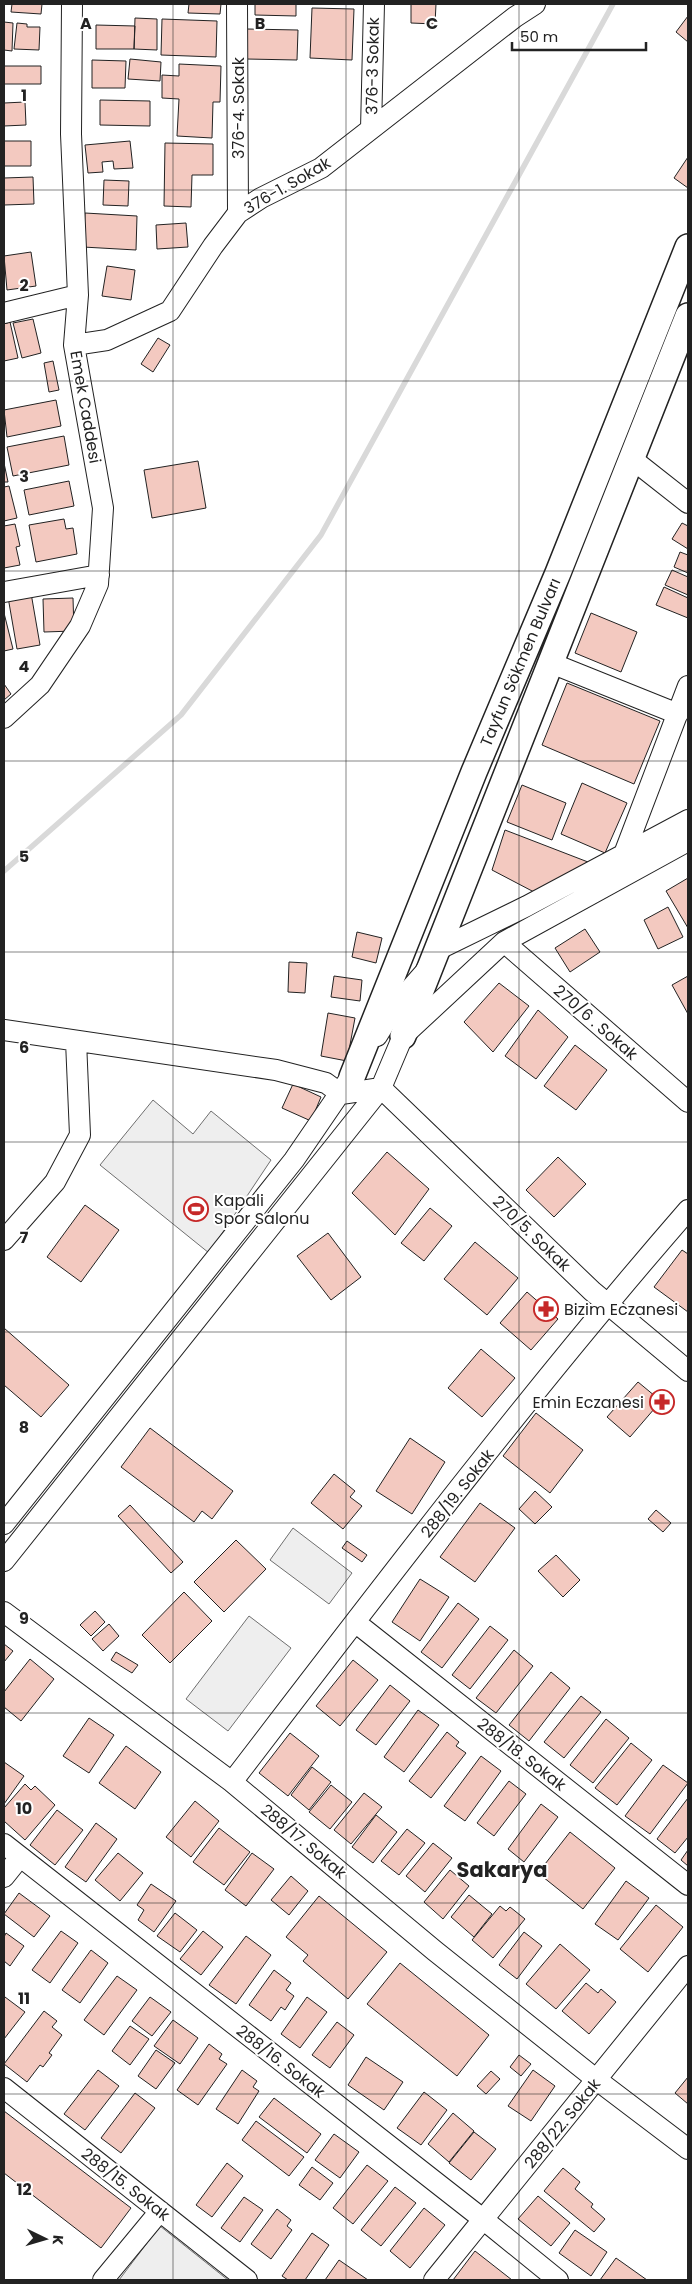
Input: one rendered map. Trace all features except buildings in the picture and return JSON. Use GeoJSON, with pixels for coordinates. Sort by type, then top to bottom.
{"type":"FeatureCollection","features":[{"type":"Feature","properties":{"kind":"main road","name":"Tayfun Sökmen Bulvarı"},"geometry":{"type":"LineString","coordinates":[[346,1085],[474,772],[562,564],[688,247]]}},
{"type":"Feature","properties":{"kind":"main road","name":"Tayfun Sökmen Bulvarı"},"geometry":{"type":"LineString","coordinates":[[403,1036],[687,321]]}},
{"type":"Feature","properties":{"kind":"street","name":"Emek Caddesi"},"geometry":{"type":"LineString","coordinates":[[4,718],[40,685],[80,626],[98,584],[99,575],[103,508],[74,345],[78,295],[71,134],[72,4]]}},
{"type":"Feature","properties":{"kind":"street","name":"376-4. Sokak"},"geometry":{"type":"LineString","coordinates":[[238,4],[238,213]]}},
{"type":"Feature","properties":{"kind":"street","name":"376-3 Sokak"},"geometry":{"type":"LineString","coordinates":[[371,129],[374,4]]}},
{"type":"Feature","properties":{"kind":"street","name":"376-1. Sokak"},"geometry":{"type":"LineString","coordinates":[[74,345],[107,340],[170,311],[213,246],[238,213],[261,198],[321,168],[515,10],[535,4]]}},
{"type":"Feature","properties":{"kind":"street"},"geometry":{"type":"LineString","coordinates":[[4,313],[78,295]]}},
{"type":"Feature","properties":{"kind":"street"},"geometry":{"type":"LineString","coordinates":[[632,459],[688,502]]}},
{"type":"Feature","properties":{"kind":"street"},"geometry":{"type":"LineString","coordinates":[[4,592],[99,575]]}},
{"type":"Feature","properties":{"kind":"street"},"geometry":{"type":"LineString","coordinates":[[551,663],[678,714]]}},
{"type":"Feature","properties":{"kind":"street"},"geometry":{"type":"LineString","coordinates":[[624,854],[688,686]]}},
{"type":"Feature","properties":{"kind":"street"},"geometry":{"type":"LineString","coordinates":[[4,1524],[294,1160],[346,1085],[396,1005],[425,972],[439,949],[527,906],[688,820]]}},
{"type":"Feature","properties":{"kind":"street"},"geometry":{"type":"LineString","coordinates":[[4,1561],[381,1088],[403,1036],[504,942],[688,841]]}},
{"type":"Feature","properties":{"kind":"street","name":"270/6 . Sokak"},"geometry":{"type":"LineString","coordinates":[[504,942],[687,1099]]}},
{"type":"Feature","properties":{"kind":"street"},"geometry":{"type":"LineString","coordinates":[[4,1030],[276,1070],[326,1084],[381,1088]]}},
{"type":"Feature","properties":{"kind":"street"},"geometry":{"type":"LineString","coordinates":[[4,1240],[55,1182],[80,1135],[76,1041]]}},
{"type":"Feature","properties":{"kind":"street","name":"270/5. Sokak"},"geometry":{"type":"LineString","coordinates":[[381,1088],[607,1303],[688,1371]]}},
{"type":"Feature","properties":{"kind":"street","name":"288/19. Sokak"},"geometry":{"type":"LineString","coordinates":[[232,1782],[355,1622],[607,1303],[688,1210]]}},
{"type":"Feature","properties":{"kind":"street","name":"288/17. Sokak"},"geometry":{"type":"LineString","coordinates":[[4,1612],[232,1782],[443,1957],[597,2080],[688,2149]]}},
{"type":"Feature","properties":{"kind":"street","name":"288/18. Sokak"},"geometry":{"type":"LineString","coordinates":[[355,1622],[688,1885]]}},
{"type":"Feature","properties":{"kind":"street","name":"288/16. Sokak"},"geometry":{"type":"LineString","coordinates":[[4,1844],[558,2280]]}},
{"type":"Feature","properties":{"kind":"street"},"geometry":{"type":"LineString","coordinates":[[4,1878],[20,1856]]}},
{"type":"Feature","properties":{"kind":"street","name":"288/22. Sokak"},"geometry":{"type":"LineString","coordinates":[[434,2280],[688,1966]]}},
{"type":"Feature","properties":{"kind":"street","name":"288/15. Sokak"},"geometry":{"type":"LineString","coordinates":[[4,2088],[247,2280]]}},
{"type":"Feature","properties":{"kind":"street"},"geometry":{"type":"LineString","coordinates":[[103,2280],[160,2211]]}},
{"type":"Feature","properties":{"kind":"shaded area","name":"Kapali Spor Salonu"},"geometry":{"type":"Polygon","coordinates":[[[153,1100],[193,1134],[211,1111],[271,1160],[209,1253],[100,1165],[153,1100]]]}},
{"type":"Feature","properties":{"kind":"shaded area"},"geometry":{"type":"Polygon","coordinates":[[[293,1528],[352,1573],[329,1604],[270,1560],[293,1528]]]}},
{"type":"Feature","properties":{"kind":"shaded area"},"geometry":{"type":"Polygon","coordinates":[[[249,1616],[291,1648],[228,1731],[186,1699],[249,1616]]]}},
{"type":"Feature","properties":{"kind":"shaded area"},"geometry":{"type":"Polygon","coordinates":[[[160,2226],[228,2280],[119,2280],[160,2226]]]}},
{"type":"Feature","properties":{"kind":"waterway"},"geometry":{"type":"LineString","coordinates":[[4,871],[181,715],[321,535],[613,4]]}},
{"type":"Feature","properties":{"kind":"place","name":"Kapali Spor Salonu"},"geometry":{"type":"Point","coordinates":[196,1209]}},
{"type":"Feature","properties":{"kind":"place","name":"Bizim Eczanesi"},"geometry":{"type":"Point","coordinates":[546,1309]}},
{"type":"Feature","properties":{"kind":"place","name":"Emin Eczanesi"},"geometry":{"type":"Point","coordinates":[662,1402]}},
{"type":"Feature","properties":{"kind":"district","name":"Sakarya"},"geometry":{"type":"Point","coordinates":[502,1870]}}]}
